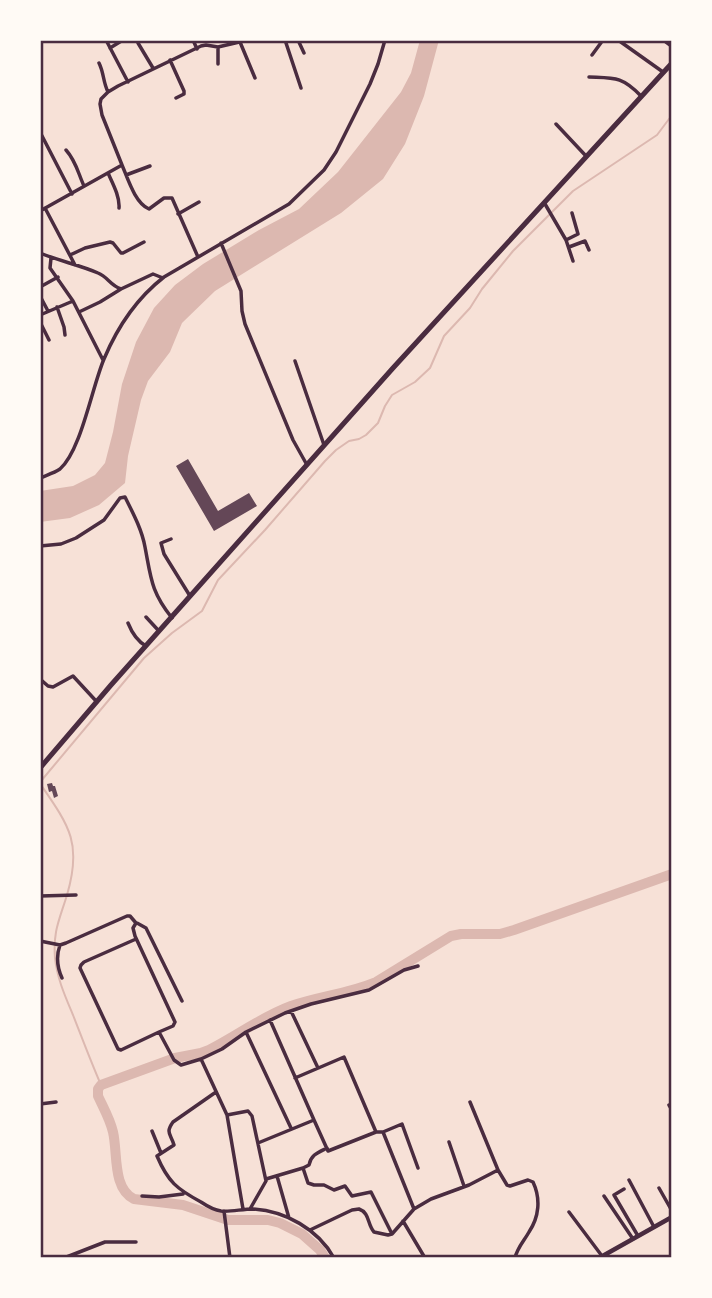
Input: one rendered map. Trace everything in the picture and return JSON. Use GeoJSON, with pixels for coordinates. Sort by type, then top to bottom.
{"type":"FeatureCollection","features":[{"type":"Feature","properties":{"kind":"main road"},"geometry":{"type":"LineString","coordinates":[[40,768],[324,445],[672,63]]}},
{"type":"Feature","properties":{"kind":"street"},"geometry":{"type":"LineString","coordinates":[[106,40],[128,82]]}},
{"type":"Feature","properties":{"kind":"street"},"geometry":{"type":"LineString","coordinates":[[110,48],[123,40]]}},
{"type":"Feature","properties":{"kind":"street"},"geometry":{"type":"LineString","coordinates":[[193,40],[197,49]]}},
{"type":"Feature","properties":{"kind":"street"},"geometry":{"type":"LineString","coordinates":[[198,257],[172,198],[164,198],[149,209],[139,200],[121,165],[100,108],[101,99],[108,92],[170,60],[206,45],[218,47],[248,40]]}},
{"type":"Feature","properties":{"kind":"street"},"geometry":{"type":"LineString","coordinates":[[285,40],[301,88]]}},
{"type":"Feature","properties":{"kind":"street"},"geometry":{"type":"LineString","coordinates":[[298,40],[304,53]]}},
{"type":"Feature","properties":{"kind":"street"},"geometry":{"type":"LineString","coordinates":[[40,478],[54,473],[66,463],[74,448],[103,360],[128,316],[148,290],[163,278],[289,204],[324,170],[370,84],[385,40]]}},
{"type":"Feature","properties":{"kind":"street"},"geometry":{"type":"LineString","coordinates":[[592,55],[603,40]]}},
{"type":"Feature","properties":{"kind":"street"},"geometry":{"type":"LineString","coordinates":[[618,40],[663,72]]}},
{"type":"Feature","properties":{"kind":"street"},"geometry":{"type":"LineString","coordinates":[[664,40],[672,46]]}},
{"type":"Feature","properties":{"kind":"street"},"geometry":{"type":"LineString","coordinates":[[240,42],[255,78]]}},
{"type":"Feature","properties":{"kind":"street"},"geometry":{"type":"LineString","coordinates":[[138,43],[153,69]]}},
{"type":"Feature","properties":{"kind":"street"},"geometry":{"type":"LineString","coordinates":[[218,47],[218,64]]}},
{"type":"Feature","properties":{"kind":"street"},"geometry":{"type":"LineString","coordinates":[[170,60],[184,91],[184,94],[176,98]]}},
{"type":"Feature","properties":{"kind":"street"},"geometry":{"type":"LineString","coordinates":[[99,63],[108,92]]}},
{"type":"Feature","properties":{"kind":"street"},"geometry":{"type":"LineString","coordinates":[[589,77],[615,78],[629,85],[641,96]]}},
{"type":"Feature","properties":{"kind":"street"},"geometry":{"type":"LineString","coordinates":[[556,124],[586,156]]}},
{"type":"Feature","properties":{"kind":"street"},"geometry":{"type":"LineString","coordinates":[[40,132],[72,194]]}},
{"type":"Feature","properties":{"kind":"street"},"geometry":{"type":"LineString","coordinates":[[66,150],[79,169],[84,186]]}},
{"type":"Feature","properties":{"kind":"street"},"geometry":{"type":"LineString","coordinates":[[40,211],[121,165]]}},
{"type":"Feature","properties":{"kind":"street"},"geometry":{"type":"LineString","coordinates":[[126,175],[150,166]]}},
{"type":"Feature","properties":{"kind":"street"},"geometry":{"type":"LineString","coordinates":[[108,173],[120,205],[118,208]]}},
{"type":"Feature","properties":{"kind":"street"},"geometry":{"type":"LineString","coordinates":[[178,214],[199,202]]}},
{"type":"Feature","properties":{"kind":"street"},"geometry":{"type":"LineString","coordinates":[[544,202],[566,240],[573,261]]}},
{"type":"Feature","properties":{"kind":"street"},"geometry":{"type":"LineString","coordinates":[[46,208],[75,265]]}},
{"type":"Feature","properties":{"kind":"street"},"geometry":{"type":"LineString","coordinates":[[566,240],[578,234],[572,213]]}},
{"type":"Feature","properties":{"kind":"street"},"geometry":{"type":"LineString","coordinates":[[569,247],[585,241],[589,250]]}},
{"type":"Feature","properties":{"kind":"street"},"geometry":{"type":"LineString","coordinates":[[70,256],[85,248],[110,242],[124,253],[144,242]]}},
{"type":"Feature","properties":{"kind":"street"},"geometry":{"type":"LineString","coordinates":[[221,243],[242,296],[245,324],[293,440],[307,465]]}},
{"type":"Feature","properties":{"kind":"street"},"geometry":{"type":"LineString","coordinates":[[41,251],[51,258],[103,276],[113,286],[121,289]]}},
{"type":"Feature","properties":{"kind":"street"},"geometry":{"type":"LineString","coordinates":[[51,258],[50,268],[73,300],[103,360]]}},
{"type":"Feature","properties":{"kind":"street"},"geometry":{"type":"LineString","coordinates":[[79,312],[153,274],[163,278]]}},
{"type":"Feature","properties":{"kind":"street"},"geometry":{"type":"LineString","coordinates":[[40,288],[58,277]]}},
{"type":"Feature","properties":{"kind":"street"},"geometry":{"type":"LineString","coordinates":[[40,296],[48,311]]}},
{"type":"Feature","properties":{"kind":"street"},"geometry":{"type":"LineString","coordinates":[[40,315],[73,300]]}},
{"type":"Feature","properties":{"kind":"street"},"geometry":{"type":"LineString","coordinates":[[57,306],[65,335]]}},
{"type":"Feature","properties":{"kind":"street"},"geometry":{"type":"LineString","coordinates":[[40,322],[49,340]]}},
{"type":"Feature","properties":{"kind":"street"},"geometry":{"type":"LineString","coordinates":[[295,361],[324,445]]}},
{"type":"Feature","properties":{"kind":"street"},"geometry":{"type":"LineString","coordinates":[[40,546],[67,542],[101,523],[120,498],[125,497],[139,527],[155,593],[172,618]]}},
{"type":"Feature","properties":{"kind":"street"},"geometry":{"type":"LineString","coordinates":[[171,539],[161,542],[164,554],[190,597]]}},
{"type":"Feature","properties":{"kind":"street"},"geometry":{"type":"LineString","coordinates":[[146,617],[159,632]]}},
{"type":"Feature","properties":{"kind":"street"},"geometry":{"type":"LineString","coordinates":[[128,623],[140,643],[146,646]]}},
{"type":"Feature","properties":{"kind":"street"},"geometry":{"type":"LineString","coordinates":[[40,679],[53,687],[73,676],[97,702]]}},
{"type":"Feature","properties":{"kind":"street"},"geometry":{"type":"LineString","coordinates":[[40,896],[76,895]]}},
{"type":"Feature","properties":{"kind":"street"},"geometry":{"type":"LineString","coordinates":[[40,941],[57,944],[72,942],[127,916],[132,917],[136,923],[146,928],[182,1001]]}},
{"type":"Feature","properties":{"kind":"street"},"geometry":{"type":"LineString","coordinates":[[136,923],[133,931],[136,939],[175,1022],[173,1026],[118,1049],[80,965],[136,939]]}},
{"type":"Feature","properties":{"kind":"street"},"geometry":{"type":"LineString","coordinates":[[57,944],[62,978]]}},
{"type":"Feature","properties":{"kind":"street"},"geometry":{"type":"LineString","coordinates":[[159,1032],[174,1060],[181,1065],[222,1049],[246,1032],[291,1011],[369,990],[418,966]]}},
{"type":"Feature","properties":{"kind":"street"},"geometry":{"type":"LineString","coordinates":[[291,1011],[318,1068]]}},
{"type":"Feature","properties":{"kind":"street"},"geometry":{"type":"LineString","coordinates":[[270,1020],[328,1151],[402,1124],[418,1168]]}},
{"type":"Feature","properties":{"kind":"street"},"geometry":{"type":"LineString","coordinates":[[246,1032],[291,1129]]}},
{"type":"Feature","properties":{"kind":"street"},"geometry":{"type":"LineString","coordinates":[[295,1078],[344,1056],[376,1132]]}},
{"type":"Feature","properties":{"kind":"street"},"geometry":{"type":"LineString","coordinates":[[201,1059],[227,1115],[243,1209]]}},
{"type":"Feature","properties":{"kind":"street"},"geometry":{"type":"LineString","coordinates":[[216,1092],[173,1122],[168,1131],[174,1145],[158,1157],[166,1173],[178,1189],[212,1208],[224,1212],[250,1209],[289,1218],[310,1230],[334,1258]]}},
{"type":"Feature","properties":{"kind":"street"},"geometry":{"type":"LineString","coordinates":[[470,1101],[498,1170],[507,1185],[528,1180],[533,1182],[539,1195],[537,1214],[531,1230],[515,1258]]}},
{"type":"Feature","properties":{"kind":"street"},"geometry":{"type":"LineString","coordinates":[[40,1104],[56,1102]]}},
{"type":"Feature","properties":{"kind":"street"},"geometry":{"type":"LineString","coordinates":[[227,1115],[248,1111],[252,1116],[266,1179],[265,1186],[250,1209]]}},
{"type":"Feature","properties":{"kind":"street"},"geometry":{"type":"LineString","coordinates":[[258,1143],[314,1120]]}},
{"type":"Feature","properties":{"kind":"street"},"geometry":{"type":"LineString","coordinates":[[152,1131],[161,1153]]}},
{"type":"Feature","properties":{"kind":"street"},"geometry":{"type":"LineString","coordinates":[[383,1132],[414,1209]]}},
{"type":"Feature","properties":{"kind":"street"},"geometry":{"type":"LineString","coordinates":[[449,1142],[464,1186]]}},
{"type":"Feature","properties":{"kind":"street"},"geometry":{"type":"LineString","coordinates":[[266,1179],[309,1165],[314,1154],[327,1148]]}},
{"type":"Feature","properties":{"kind":"street"},"geometry":{"type":"LineString","coordinates":[[303,1168],[308,1183],[312,1185],[324,1185],[334,1190],[345,1186],[352,1196],[371,1192],[392,1234]]}},
{"type":"Feature","properties":{"kind":"street"},"geometry":{"type":"LineString","coordinates":[[310,1230],[352,1210],[362,1209],[374,1232],[392,1234],[414,1209],[430,1199],[498,1170]]}},
{"type":"Feature","properties":{"kind":"street"},"geometry":{"type":"LineString","coordinates":[[277,1176],[289,1218]]}},
{"type":"Feature","properties":{"kind":"street"},"geometry":{"type":"LineString","coordinates":[[629,1180],[654,1227]]}},
{"type":"Feature","properties":{"kind":"street"},"geometry":{"type":"LineString","coordinates":[[659,1188],[672,1211]]}},
{"type":"Feature","properties":{"kind":"street"},"geometry":{"type":"LineString","coordinates":[[624,1189],[614,1195],[635,1237]]}},
{"type":"Feature","properties":{"kind":"street"},"geometry":{"type":"LineString","coordinates":[[142,1196],[185,1194]]}},
{"type":"Feature","properties":{"kind":"street"},"geometry":{"type":"LineString","coordinates":[[604,1196],[635,1237]]}},
{"type":"Feature","properties":{"kind":"street"},"geometry":{"type":"LineString","coordinates":[[224,1212],[230,1258]]}},
{"type":"Feature","properties":{"kind":"street"},"geometry":{"type":"LineString","coordinates":[[569,1212],[601,1257],[672,1217]]}},
{"type":"Feature","properties":{"kind":"street"},"geometry":{"type":"LineString","coordinates":[[403,1220],[425,1258]]}},
{"type":"Feature","properties":{"kind":"street"},"geometry":{"type":"LineString","coordinates":[[64,1258],[105,1242],[136,1242]]}},
{"type":"Feature","properties":{"kind":"shaded area"},"geometry":{"type":"Polygon","coordinates":[[[420,40],[439,40],[424,96],[405,144],[383,179],[341,213],[215,291],[182,323],[170,352],[148,381],[141,400],[128,456],[125,483],[99,505],[70,518],[40,522],[40,491],[73,486],[95,475],[105,463],[122,384],[136,342],[154,308],[175,285],[203,264],[299,209],[338,172],[401,92],[411,73],[420,40]]]}},
{"type":"Feature","properties":{"kind":"building"},"geometry":{"type":"Polygon","coordinates":[[[188,459],[218,511],[249,493],[257,506],[214,531],[176,466],[188,459]]]}},
{"type":"Feature","properties":{"kind":"building"},"geometry":{"type":"Polygon","coordinates":[[[52,783],[58,796],[54,798],[47,784],[52,783]]]}},
{"type":"Feature","properties":{"kind":"waterway"},"geometry":{"type":"LineString","coordinates":[[101,1085],[64,994],[56,965],[56,933],[71,877],[73,849],[66,825],[41,781],[144,658],[202,611],[218,580],[325,461],[349,441],[366,435],[378,423],[392,395],[415,382],[430,368],[444,336],[470,308],[513,251],[573,191],[657,135],[672,115]]}},
{"type":"Feature","properties":{"kind":"waterway"},"geometry":{"type":"LineString","coordinates":[[325,1258],[302,1234],[280,1223],[268,1220],[228,1220],[183,1205],[134,1199],[127,1194],[119,1179],[112,1127],[98,1096],[101,1085],[175,1058],[209,1050],[291,1006],[376,982],[451,936],[500,934],[672,874]]}}]}
